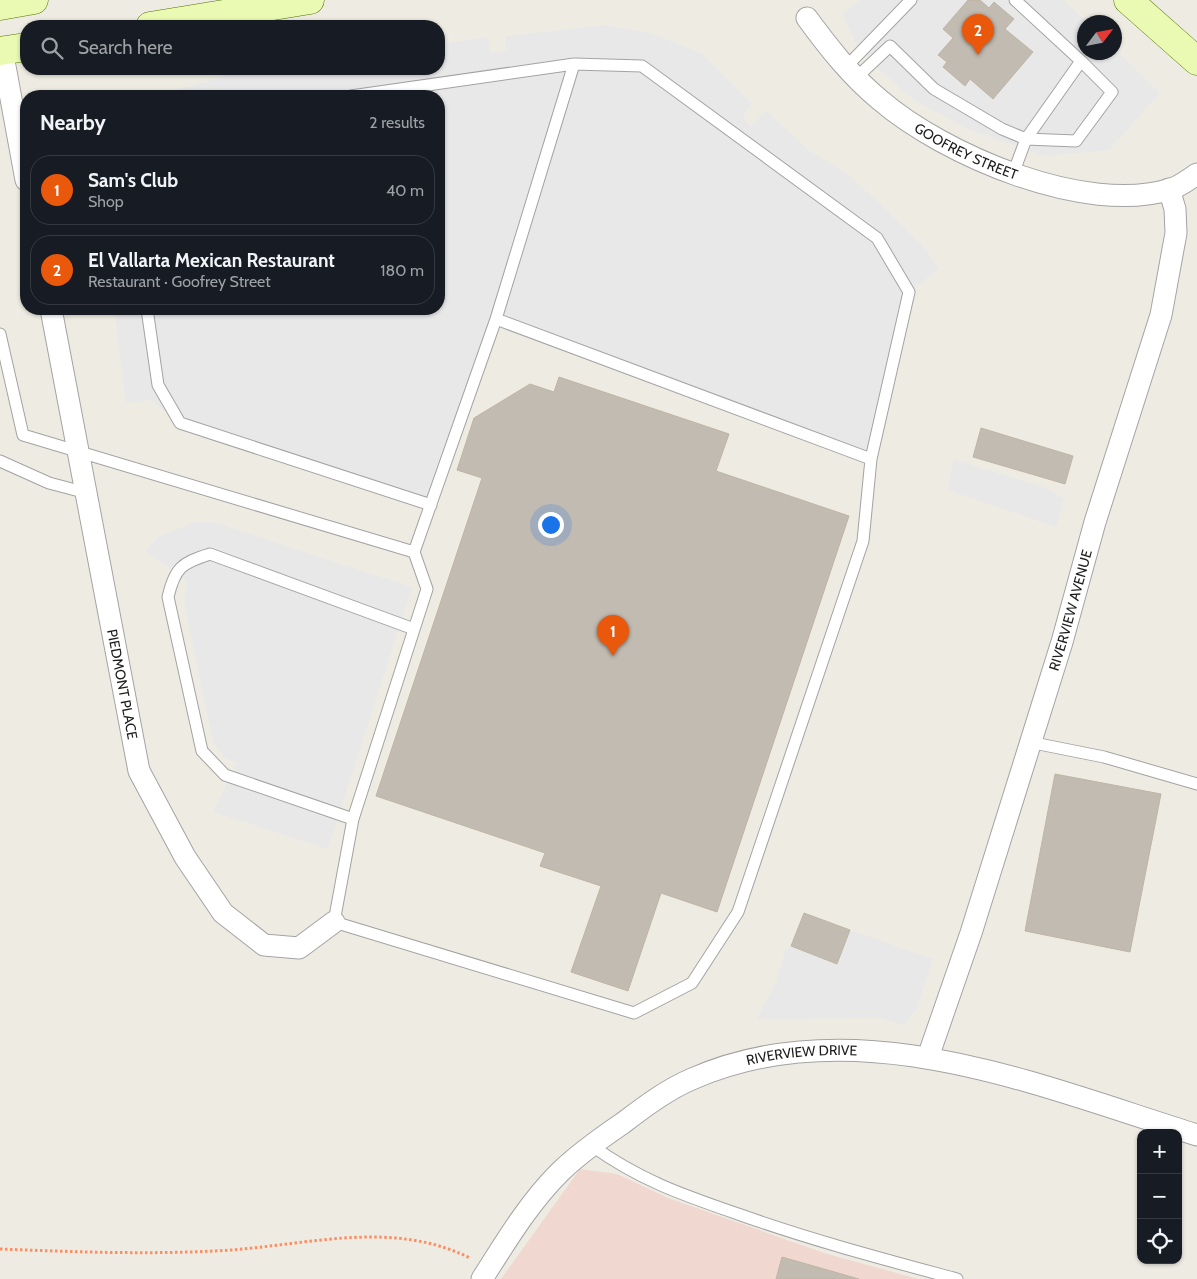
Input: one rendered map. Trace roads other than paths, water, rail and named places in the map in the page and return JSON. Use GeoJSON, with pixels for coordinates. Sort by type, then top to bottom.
{"type":"FeatureCollection","features":[{"type":"Feature","properties":{"kind":"main road"},"geometry":{"type":"LineString","coordinates":[[0,6],[34,0]]}},
{"type":"Feature","properties":{"kind":"main road"},"geometry":{"type":"LineString","coordinates":[[187,20],[310,0]]}},
{"type":"Feature","properties":{"kind":"main road"},"geometry":{"type":"LineString","coordinates":[[1128,0],[1194,58]]}},
{"type":"Feature","properties":{"kind":"main road"},"geometry":{"type":"LineString","coordinates":[[1158,0],[1194,58]]}},
{"type":"Feature","properties":{"kind":"street","name":"GOOFREY STREET"},"geometry":{"type":"LineString","coordinates":[[807,18],[851,73],[880,100],[915,126],[958,151],[1013,174],[1058,187],[1096,194],[1138,194],[1169,189]]}},
{"type":"Feature","properties":{"kind":"street"},"geometry":{"type":"LineString","coordinates":[[7,47],[20,138]]}},
{"type":"Feature","properties":{"kind":"street"},"geometry":{"type":"LineString","coordinates":[[1169,189],[1197,174]]}},
{"type":"Feature","properties":{"kind":"street","name":"RIVERVIEW AVENUE"},"geometry":{"type":"LineString","coordinates":[[928,1057],[971,933],[1029,742],[1062,642],[1094,522],[1161,315],[1176,233],[1175,209],[1169,189]]}},
{"type":"Feature","properties":{"kind":"street","name":"PIEDMONT PLACE"},"geometry":{"type":"LineString","coordinates":[[52,315],[139,771],[185,857],[223,913],[264,945],[299,948],[334,922]]}},
{"type":"Feature","properties":{"kind":"street","name":"RIVERVIEW DRIVE"},"geometry":{"type":"LineString","coordinates":[[485,1274],[530,1206],[559,1174],[591,1145],[645,1106],[691,1079],[735,1064],[779,1054],[832,1050],[877,1051],[928,1057],[997,1073],[1197,1135]]}},
{"type":"Feature","properties":{"kind":"lane"},"geometry":{"type":"LineString","coordinates":[[851,73],[911,0]]}},
{"type":"Feature","properties":{"kind":"lane"},"geometry":{"type":"LineString","coordinates":[[851,73],[890,46],[934,89],[1002,129],[1026,139],[1076,141],[1112,92],[1016,0]]}},
{"type":"Feature","properties":{"kind":"lane"},"geometry":{"type":"LineString","coordinates":[[1013,174],[1026,139],[1081,61]]}},
{"type":"Feature","properties":{"kind":"lane"},"geometry":{"type":"LineString","coordinates":[[393,90],[574,64],[642,66],[877,238],[909,292],[871,459],[864,541],[738,912],[692,983],[634,1013],[334,922],[353,819],[427,589],[414,552],[496,319],[574,64]]}},
{"type":"Feature","properties":{"kind":"lane"},"geometry":{"type":"LineString","coordinates":[[148,315],[158,385],[180,423],[431,505]]}},
{"type":"Feature","properties":{"kind":"lane"},"geometry":{"type":"LineString","coordinates":[[496,319],[871,459]]}},
{"type":"Feature","properties":{"kind":"lane"},"geometry":{"type":"LineString","coordinates":[[0,334],[23,435],[414,552]]}},
{"type":"Feature","properties":{"kind":"lane"},"geometry":{"type":"LineString","coordinates":[[0,462],[49,482],[87,493]]}},
{"type":"Feature","properties":{"kind":"lane"},"geometry":{"type":"LineString","coordinates":[[353,819],[225,775],[202,751],[168,597],[172,578],[186,562],[210,554],[414,629]]}},
{"type":"Feature","properties":{"kind":"lane"},"geometry":{"type":"LineString","coordinates":[[1029,742],[1104,758],[1197,784]]}},
{"type":"Feature","properties":{"kind":"lane"},"geometry":{"type":"LineString","coordinates":[[591,1145],[617,1164],[651,1183],[815,1241],[957,1279]]}},
{"type":"Feature","properties":{"kind":"place","name":"El Vallarta Mexican Restaurant"},"geometry":{"type":"Point","coordinates":[978,55]}},
{"type":"Feature","properties":{"kind":"place","name":"Sam's Club"},"geometry":{"type":"Point","coordinates":[613,656]}}]}
